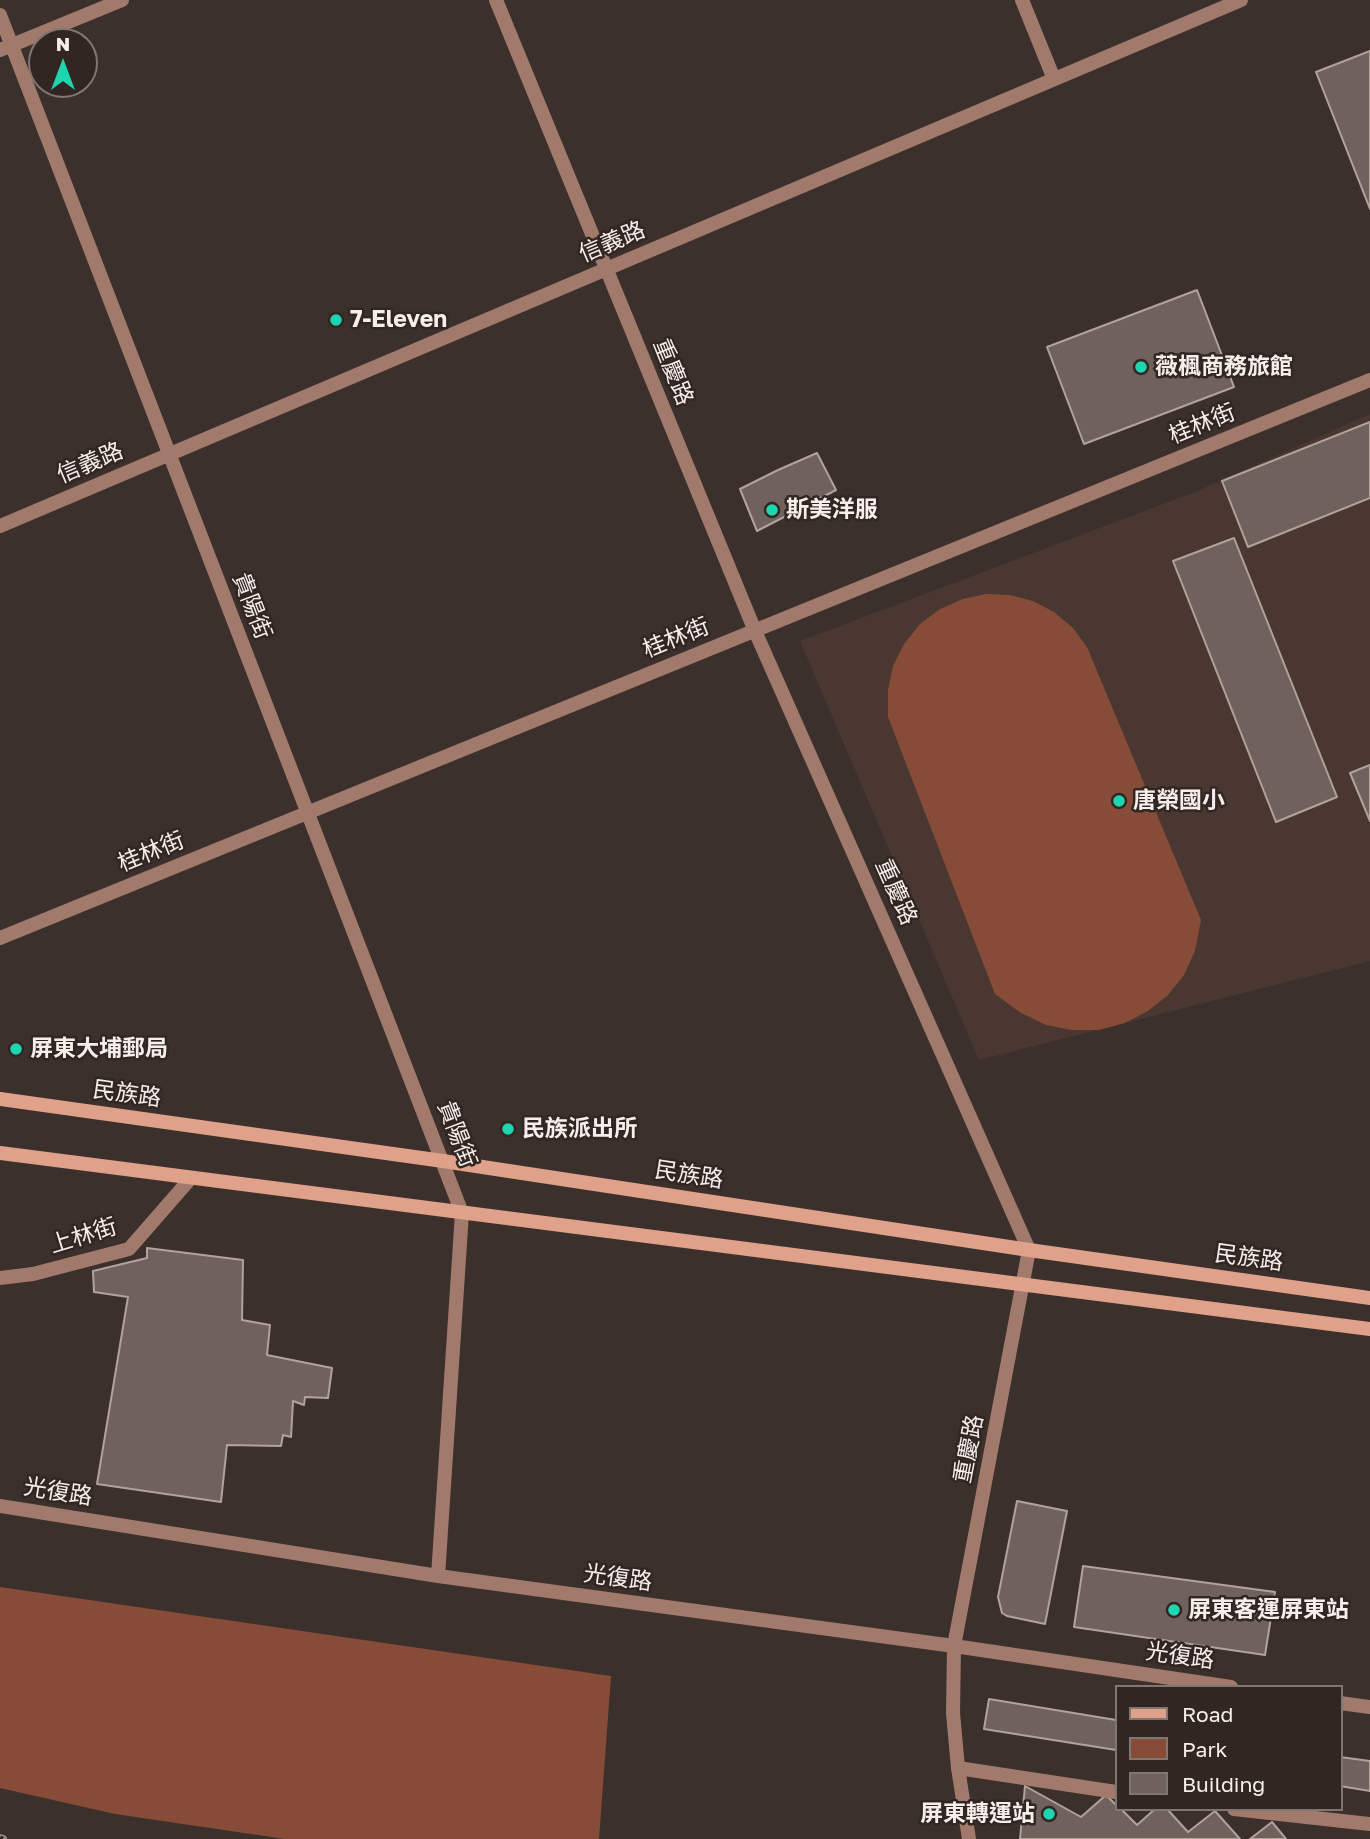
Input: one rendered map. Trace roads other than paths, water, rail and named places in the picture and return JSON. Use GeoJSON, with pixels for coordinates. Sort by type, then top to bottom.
{"type":"FeatureCollection","features":[{"type":"Feature","properties":{"kind":"street"},"geometry":{"type":"LineString","coordinates":[[6,48],[122,0]]}},
{"type":"Feature","properties":{"kind":"street","name":"重慶路"},"geometry":{"type":"LineString","coordinates":[[496,0],[755,631],[1029,1250],[954,1646],[953,1713],[969,1839]]}},
{"type":"Feature","properties":{"kind":"street"},"geometry":{"type":"LineString","coordinates":[[1023,0],[1054,79]]}},
{"type":"Feature","properties":{"kind":"street","name":"信義路"},"geometry":{"type":"LineString","coordinates":[[0,526],[1241,0]]}},
{"type":"Feature","properties":{"kind":"street","name":"貴陽街"},"geometry":{"type":"LineString","coordinates":[[0,15],[6,48],[169,454],[462,1213]]}},
{"type":"Feature","properties":{"kind":"street","name":"桂林街"},"geometry":{"type":"LineString","coordinates":[[0,938],[1370,380]]}},
{"type":"Feature","properties":{"kind":"street","name":"民族路"},"geometry":{"type":"LineString","coordinates":[[0,1099],[443,1161],[1029,1250],[1370,1298]]}},
{"type":"Feature","properties":{"kind":"street"},"geometry":{"type":"LineString","coordinates":[[0,1153],[1370,1329]]}},
{"type":"Feature","properties":{"kind":"street","name":"上林街"},"geometry":{"type":"LineString","coordinates":[[0,1278],[33,1274],[129,1249],[191,1178]]}},
{"type":"Feature","properties":{"kind":"street"},"geometry":{"type":"LineString","coordinates":[[438,1576],[462,1213]]}},
{"type":"Feature","properties":{"kind":"street","name":"光復路"},"geometry":{"type":"LineString","coordinates":[[0,1506],[438,1576],[954,1646],[1217,1685]]}},
{"type":"Feature","properties":{"kind":"street"},"geometry":{"type":"LineString","coordinates":[[1342,1703],[1370,1707]]}},
{"type":"Feature","properties":{"kind":"street"},"geometry":{"type":"LineString","coordinates":[[958,1768],[1114,1792]]}},
{"type":"Feature","properties":{"kind":"street"},"geometry":{"type":"LineString","coordinates":[[1252,1811],[1370,1824]]}},
{"type":"Feature","properties":{"kind":"place","name":"7-Eleven"},"geometry":{"type":"Point","coordinates":[336,320]}},
{"type":"Feature","properties":{"kind":"place","name":"薇楓商務旅館"},"geometry":{"type":"Point","coordinates":[1141,367]}},
{"type":"Feature","properties":{"kind":"place","name":"斯美洋服"},"geometry":{"type":"Point","coordinates":[772,510]}},
{"type":"Feature","properties":{"kind":"place","name":"唐榮國小"},"geometry":{"type":"Point","coordinates":[1119,801]}},
{"type":"Feature","properties":{"kind":"place","name":"屏東大埔郵局"},"geometry":{"type":"Point","coordinates":[16,1049]}},
{"type":"Feature","properties":{"kind":"place","name":"民族派出所"},"geometry":{"type":"Point","coordinates":[508,1129]}},
{"type":"Feature","properties":{"kind":"place","name":"屏東客運屏東站"},"geometry":{"type":"Point","coordinates":[1174,1610]}},
{"type":"Feature","properties":{"kind":"place","name":"屏東轉運站"},"geometry":{"type":"Point","coordinates":[1049,1814]}}]}
